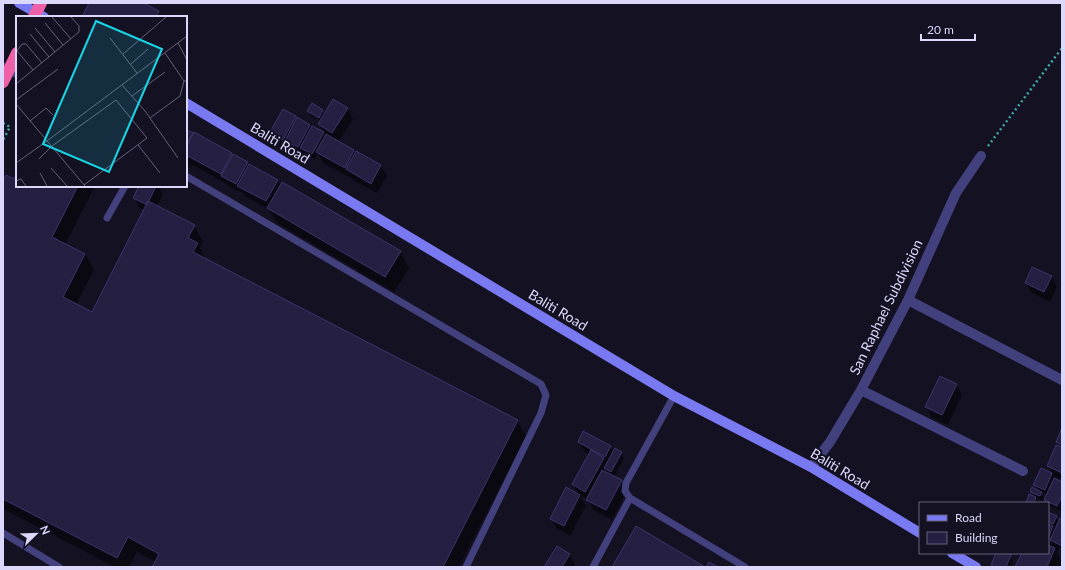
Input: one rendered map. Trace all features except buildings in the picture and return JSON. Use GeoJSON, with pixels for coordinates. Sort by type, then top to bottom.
{"type":"FeatureCollection","features":[{"type":"Feature","properties":{"kind":"highway"},"geometry":{"type":"LineString","coordinates":[[3,82],[16,55]]}},
{"type":"Feature","properties":{"kind":"main road"},"geometry":{"type":"LineString","coordinates":[[19,3],[39,12]]}},
{"type":"Feature","properties":{"kind":"main road","name":"Baliti Road"},"geometry":{"type":"LineString","coordinates":[[187,104],[674,396],[811,467],[919,533]]}},
{"type":"Feature","properties":{"kind":"main road"},"geometry":{"type":"LineString","coordinates":[[954,554],[976,567]]}},
{"type":"Feature","properties":{"kind":"street","name":"San Raphael Subdivision"},"geometry":{"type":"LineString","coordinates":[[811,467],[830,442],[861,390],[908,300],[956,193],[981,156]]}},
{"type":"Feature","properties":{"kind":"street"},"geometry":{"type":"LineString","coordinates":[[908,300],[1062,380]]}},
{"type":"Feature","properties":{"kind":"street"},"geometry":{"type":"LineString","coordinates":[[861,390],[1023,471]]}},
{"type":"Feature","properties":{"kind":"lane"},"geometry":{"type":"LineString","coordinates":[[187,177],[541,384],[546,396],[541,413],[466,567]]}},
{"type":"Feature","properties":{"kind":"lane"},"geometry":{"type":"LineString","coordinates":[[107,218],[124,187]]}},
{"type":"Feature","properties":{"kind":"lane"},"geometry":{"type":"LineString","coordinates":[[674,396],[626,483],[625,491],[630,498],[745,567]]}},
{"type":"Feature","properties":{"kind":"lane"},"geometry":{"type":"LineString","coordinates":[[593,567],[630,498]]}},
{"type":"Feature","properties":{"kind":"lane"},"geometry":{"type":"LineString","coordinates":[[3,533],[59,567]]}},
{"type":"Feature","properties":{"kind":"path"},"geometry":{"type":"LineString","coordinates":[[981,156],[1062,48]]}},
{"type":"Feature","properties":{"kind":"path"},"geometry":{"type":"LineString","coordinates":[[3,123],[10,126],[3,140]]}}]}
